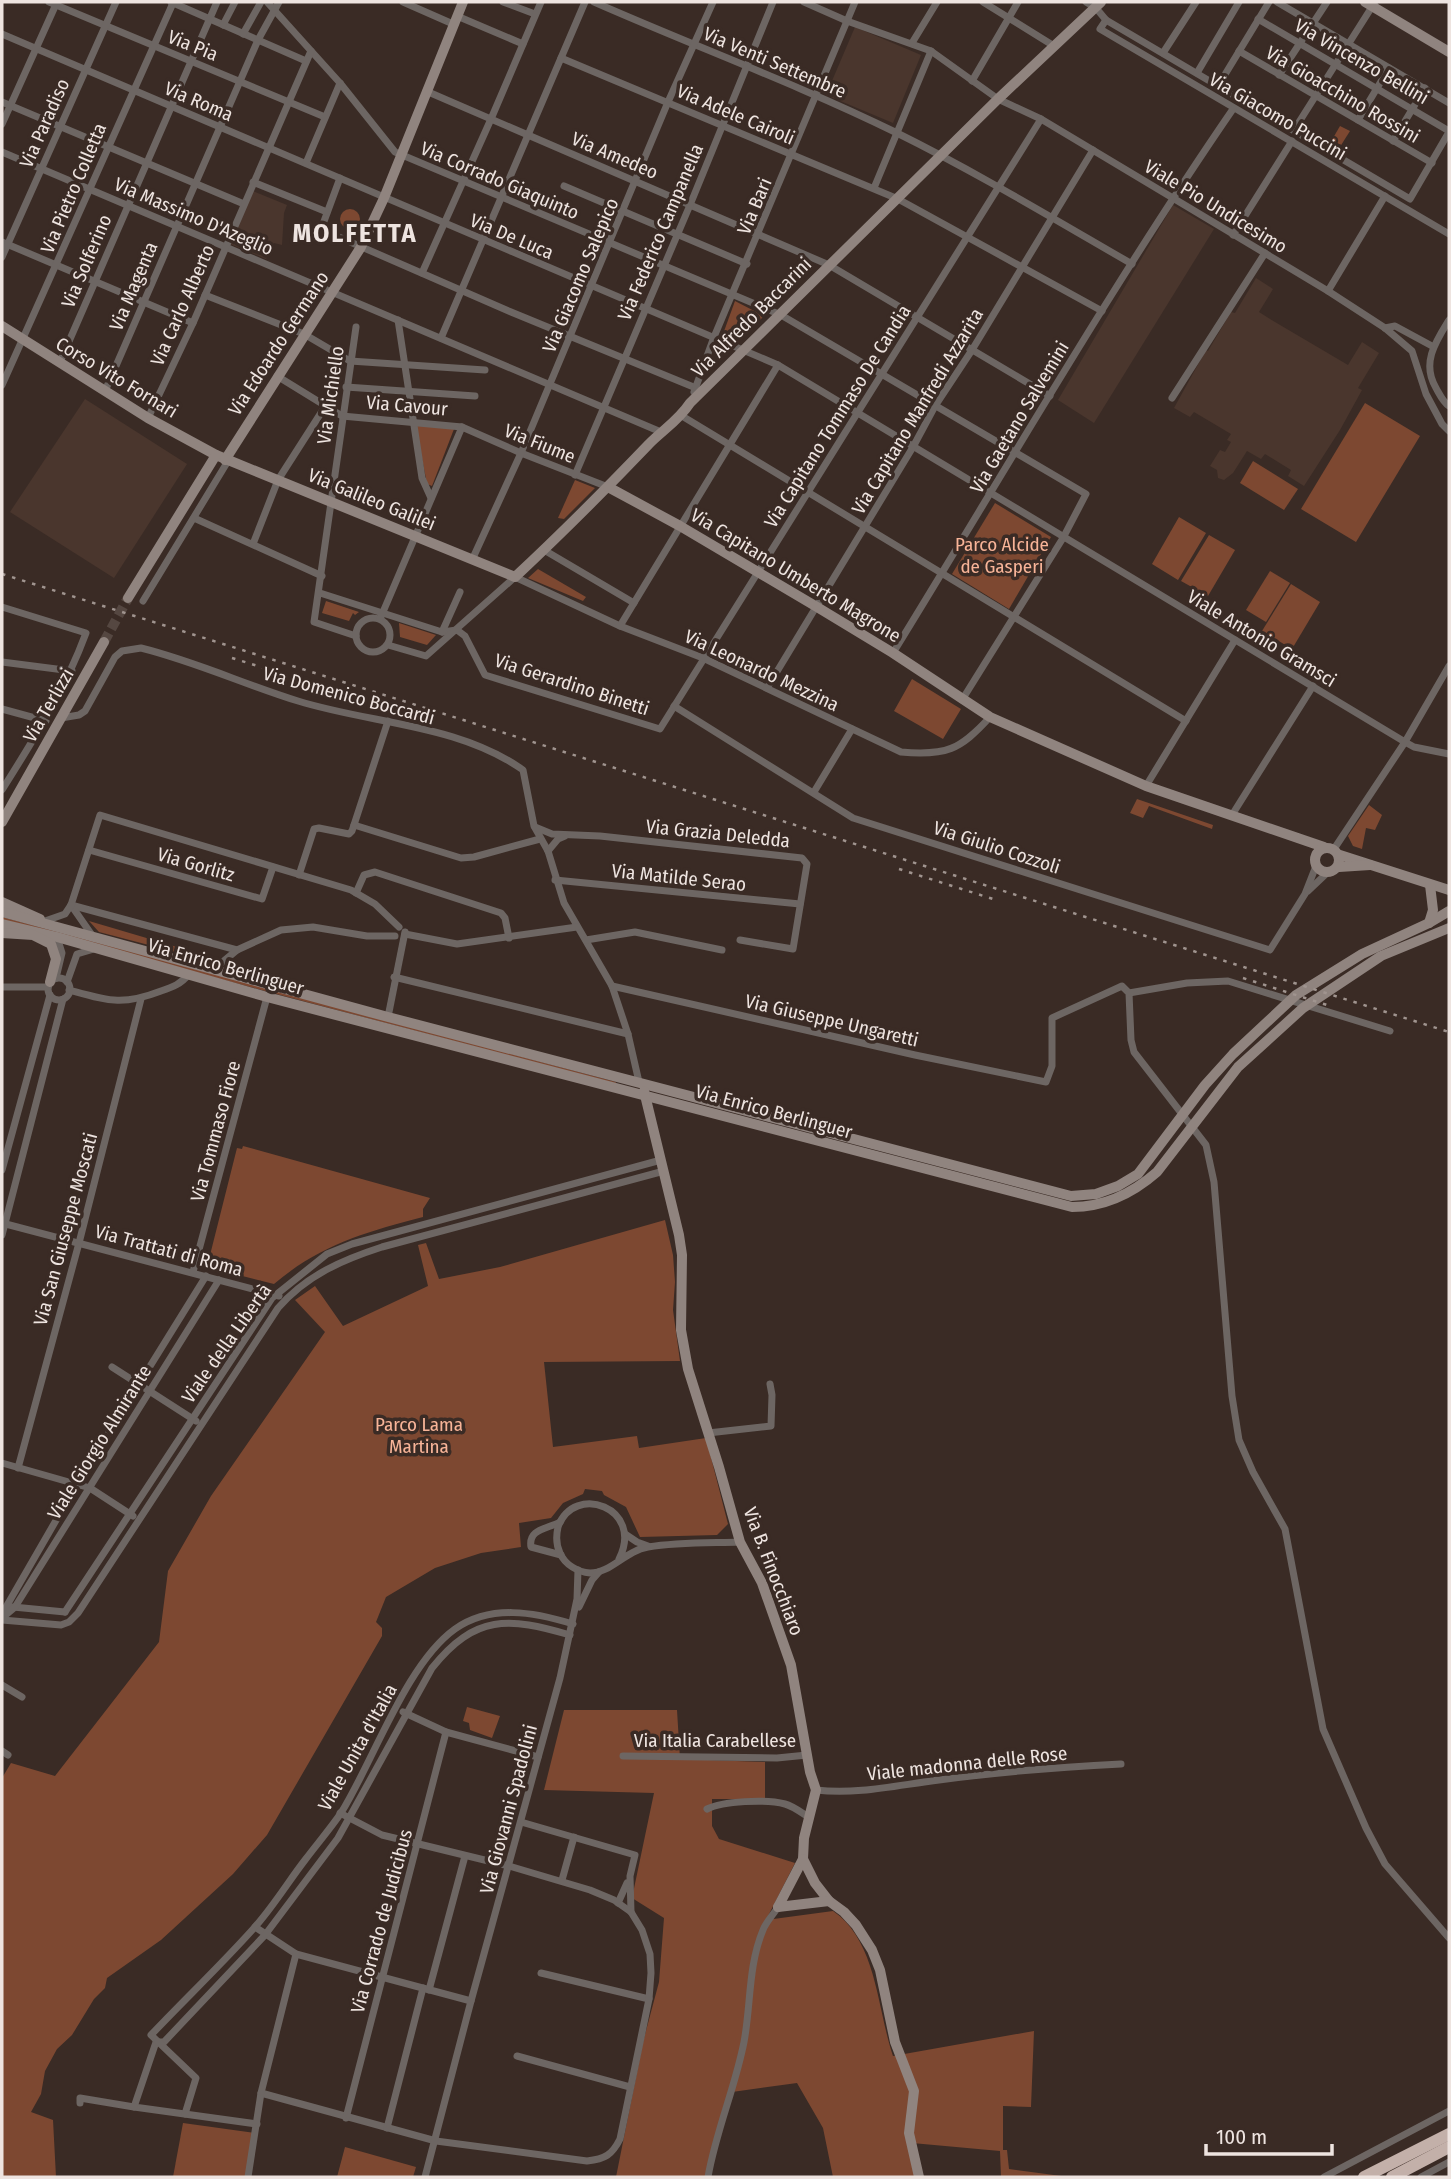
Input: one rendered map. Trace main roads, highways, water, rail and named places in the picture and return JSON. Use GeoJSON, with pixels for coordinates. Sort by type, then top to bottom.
{"type":"FeatureCollection","features":[{"type":"Feature","properties":{"kind":"highway"},"geometry":{"type":"LineString","coordinates":[[1364,2177],[1449,2134]]}},
{"type":"Feature","properties":{"kind":"highway"},"geometry":{"type":"LineString","coordinates":[[1392,2177],[1449,2147]]}},
{"type":"Feature","properties":{"kind":"tunnel"},"geometry":{"type":"LineString","coordinates":[[104,642],[128,598]]}},
{"type":"Feature","properties":{"kind":"railway"},"geometry":{"type":"LineString","coordinates":[[2,574],[1449,1032]]}},
{"type":"Feature","properties":{"kind":"railway"},"geometry":{"type":"LineString","coordinates":[[232,658],[312,683]]}},
{"type":"Feature","properties":{"kind":"railway"},"geometry":{"type":"LineString","coordinates":[[899,869],[993,899]]}},
{"type":"Feature","properties":{"kind":"railway"},"geometry":{"type":"LineString","coordinates":[[1243,978],[1330,1006]]}},
{"type":"Feature","properties":{"kind":"district","name":"MOLFETTA"},"geometry":{"type":"Point","coordinates":[355,233]}},
{"type":"Feature","properties":{"kind":"park label","name":"Parco Alcide de Gasperi"},"geometry":{"type":"Point","coordinates":[1002,555]}},
{"type":"Feature","properties":{"kind":"park label","name":"Parco Lama Martina"},"geometry":{"type":"Point","coordinates":[419,1435]}}]}
